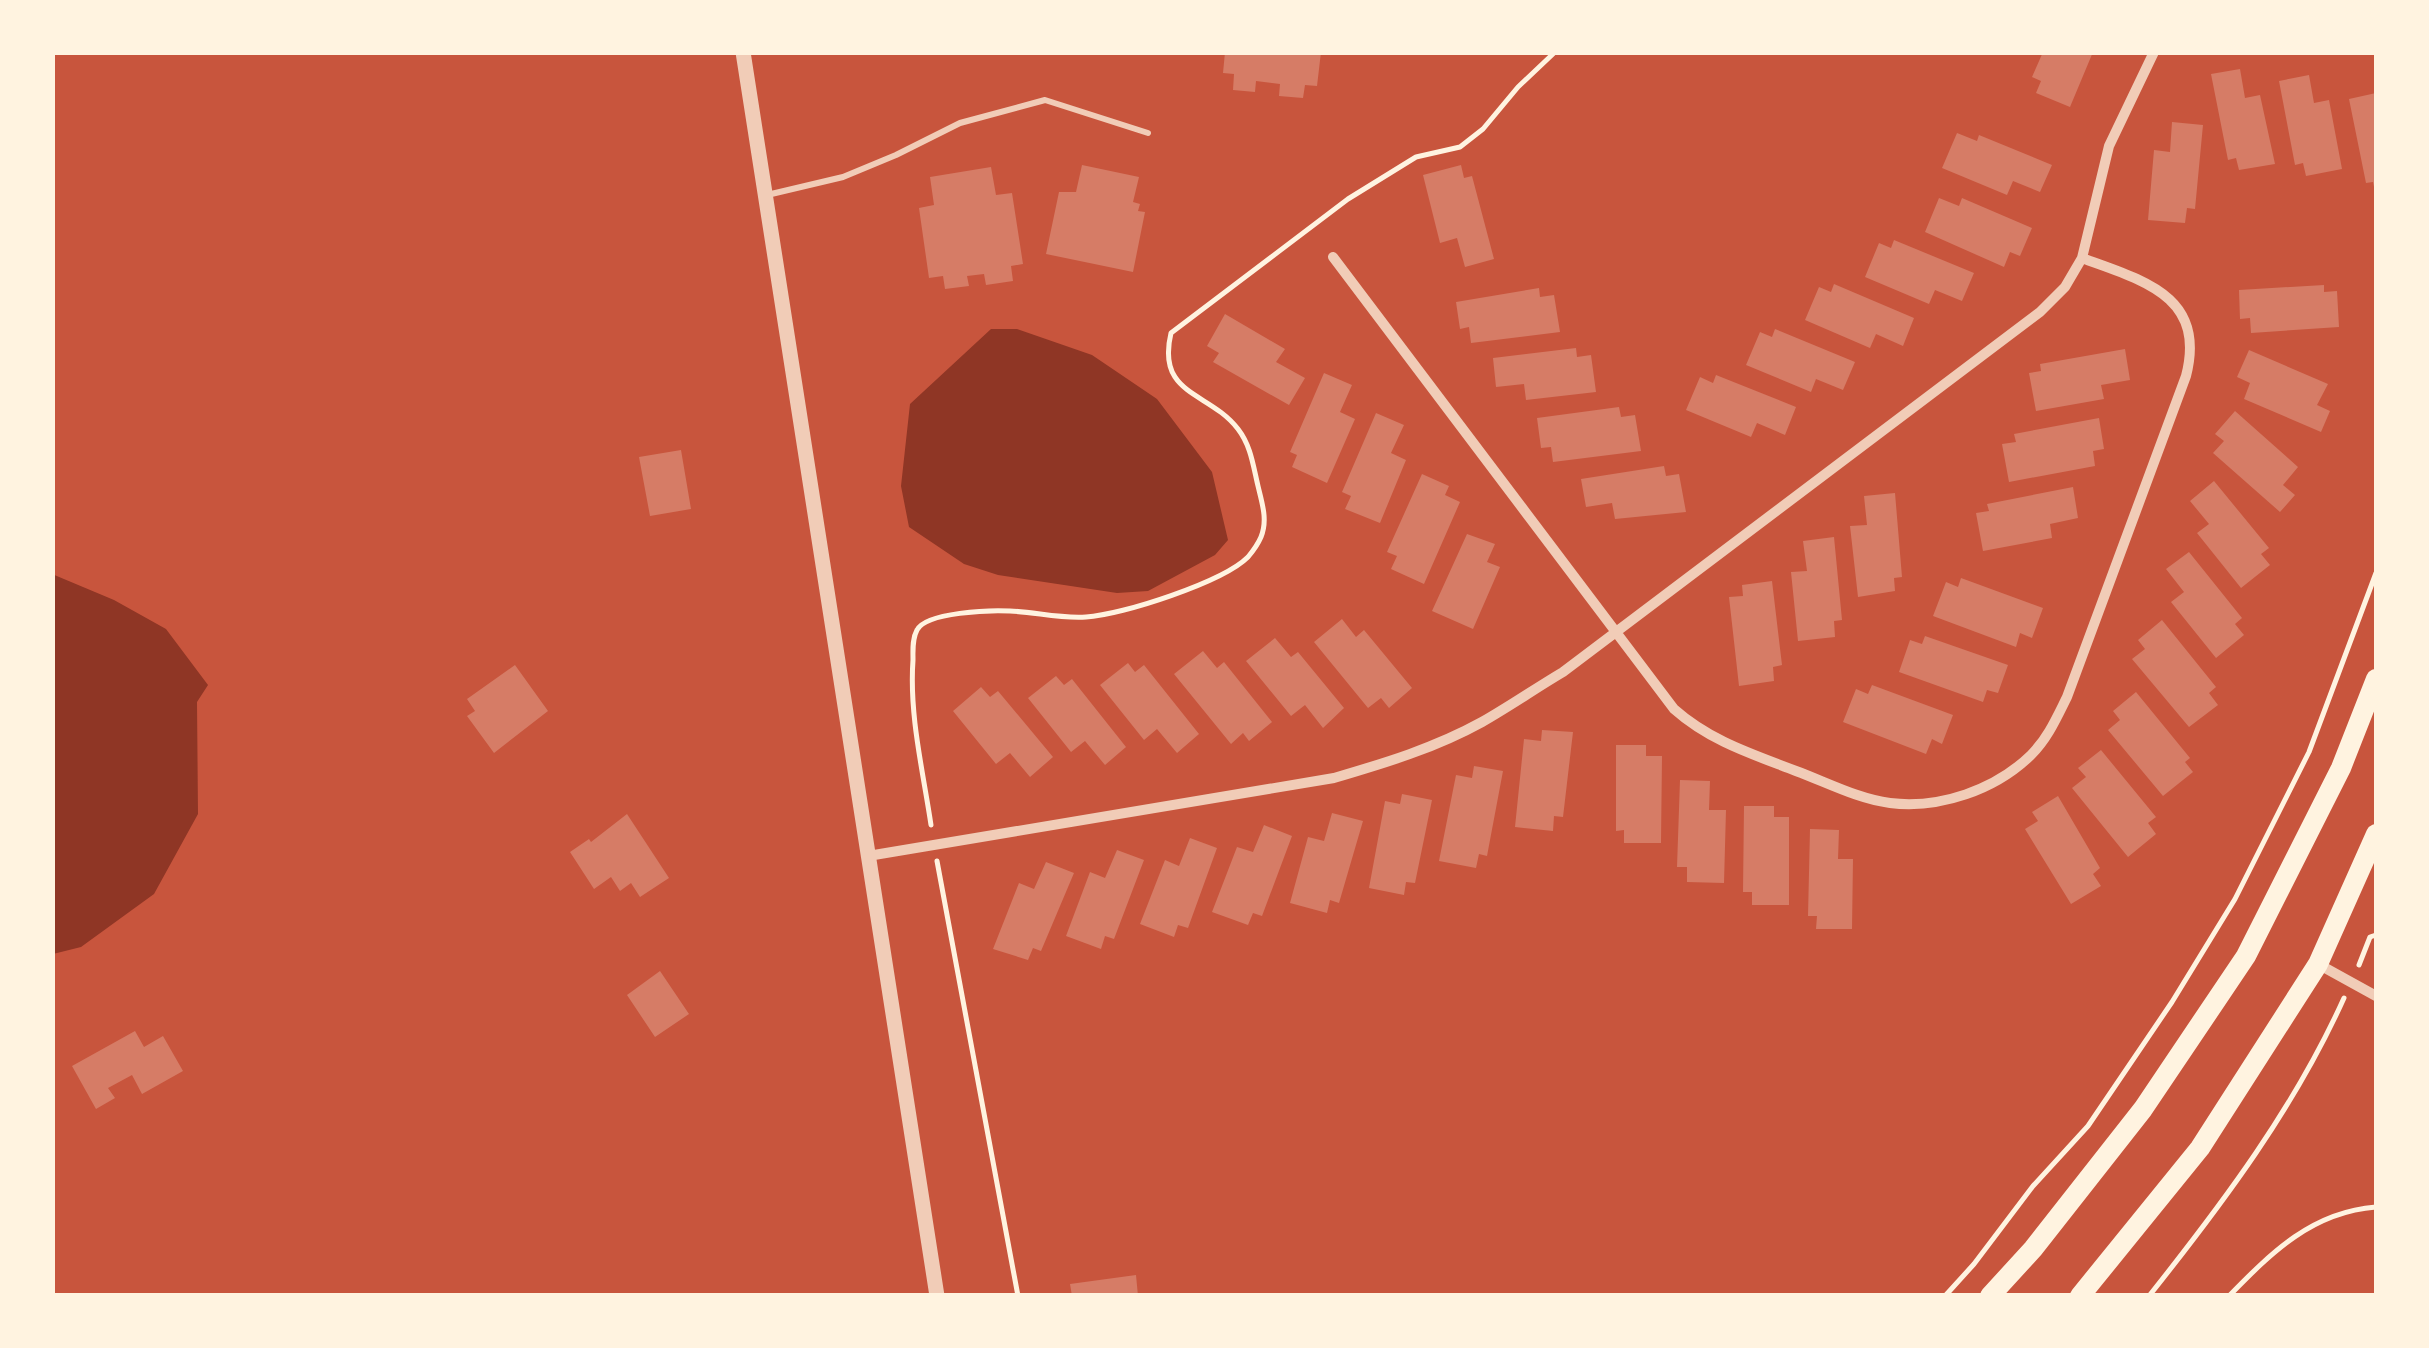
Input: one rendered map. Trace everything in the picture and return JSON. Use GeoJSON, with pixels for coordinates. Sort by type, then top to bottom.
{"type":"FeatureCollection","features":[{"type":"Feature","properties":{"kind":"main road"},"geometry":{"type":"LineString","coordinates":[[1990,1296],[2033,1249],[2143,1109],[2246,956],[2341,768],[2376,679]]}},
{"type":"Feature","properties":{"kind":"main road"},"geometry":{"type":"LineString","coordinates":[[2080,1296],[2200,1148],[2318,964],[2376,834]]}},
{"type":"Feature","properties":{"kind":"street"},"geometry":{"type":"LineString","coordinates":[[743,52],[937,1296]]}},
{"type":"Feature","properties":{"kind":"street"},"geometry":{"type":"LineString","coordinates":[[868,856],[1334,778],[1394,761],[1448,739],[1563,672],[2040,312],[2065,287],[2082,258],[2110,146],[2154,52]]}},
{"type":"Feature","properties":{"kind":"street"},"geometry":{"type":"LineString","coordinates":[[1333,257],[1674,710],[1708,736],[1890,803],[1949,800],[1976,791],[2006,776],[2033,753],[2053,727],[2190,362],[2185,321],[2168,298],[2143,281],[2082,258]]}},
{"type":"Feature","properties":{"kind":"street"},"geometry":{"type":"LineString","coordinates":[[2318,964],[2376,996]]}},
{"type":"Feature","properties":{"kind":"lane"},"geometry":{"type":"LineString","coordinates":[[765,195],[843,177],[960,122],[1045,100],[1148,133]]}},
{"type":"Feature","properties":{"kind":"path"},"geometry":{"type":"LineString","coordinates":[[1018,1296],[934,845],[911,693],[914,634],[922,623],[934,618],[1006,610],[1085,618],[1122,612],[1218,576],[1247,558],[1265,526],[1249,447],[1220,412],[1174,378],[1167,349],[1171,332],[1348,199],[1416,158],[1460,147],[1483,129],[1518,87],[1555,52]]}},
{"type":"Feature","properties":{"kind":"path"},"geometry":{"type":"LineString","coordinates":[[1945,1296],[2033,1186],[2088,1126],[2172,1002],[2235,899],[2309,752],[2376,572]]}},
{"type":"Feature","properties":{"kind":"path"},"geometry":{"type":"LineString","coordinates":[[2148,1296],[2238,1178],[2303,1081],[2323,1045],[2370,936],[2376,935]]}},
{"type":"Feature","properties":{"kind":"path"},"geometry":{"type":"LineString","coordinates":[[2229,1296],[2261,1263],[2316,1222],[2354,1209],[2376,1207]]}},
{"type":"Feature","properties":{"kind":"shaded area"},"geometry":{"type":"Polygon","coordinates":[[[991,329],[1017,329],[1092,355],[1157,399],[1212,472],[1228,540],[1215,555],[1148,591],[1117,593],[998,575],[964,564],[909,527],[901,486],[910,404],[991,329]]]}},
{"type":"Feature","properties":{"kind":"shaded area"},"geometry":{"type":"Polygon","coordinates":[[[52,574],[114,600],[166,629],[208,685],[197,702],[198,814],[154,894],[81,947],[53,954],[52,574]]]}},
{"type":"Feature","properties":{"kind":"building"},"geometry":{"type":"Polygon","coordinates":[[[1225,52],[1321,52],[1317,86],[1305,85],[1303,98],[1279,96],[1280,84],[1256,81],[1255,92],[1233,90],[1234,74],[1223,73],[1225,52]]]}},
{"type":"Feature","properties":{"kind":"building"},"geometry":{"type":"Polygon","coordinates":[[[2043,52],[2093,52],[2070,107],[2036,93],[2041,81],[2032,77],[2043,52]]]}},
{"type":"Feature","properties":{"kind":"building"},"geometry":{"type":"Polygon","coordinates":[[[2240,69],[2245,98],[2260,95],[2275,164],[2239,170],[2236,158],[2228,160],[2211,74],[2240,69]]]}},
{"type":"Feature","properties":{"kind":"building"},"geometry":{"type":"Polygon","coordinates":[[[2309,75],[2314,103],[2329,100],[2342,169],[2306,176],[2303,163],[2295,165],[2279,81],[2309,75]]]}},
{"type":"Feature","properties":{"kind":"building"},"geometry":{"type":"Polygon","coordinates":[[[2376,93],[2375,192],[2373,182],[2366,183],[2349,99],[2376,93]]]}},
{"type":"Feature","properties":{"kind":"building"},"geometry":{"type":"Polygon","coordinates":[[[2172,122],[2203,125],[2195,209],[2187,208],[2185,223],[2148,220],[2154,150],[2170,152],[2172,122]]]}},
{"type":"Feature","properties":{"kind":"building"},"geometry":{"type":"Polygon","coordinates":[[[1957,133],[1977,141],[1979,135],[2052,165],[2040,192],[2013,181],[2007,195],[1942,168],[1957,133]]]}},
{"type":"Feature","properties":{"kind":"building"},"geometry":{"type":"Polygon","coordinates":[[[1082,165],[1139,177],[1133,202],[1140,204],[1138,211],[1145,212],[1133,272],[1046,254],[1059,192],[1076,192],[1082,165]]]}},
{"type":"Feature","properties":{"kind":"building"},"geometry":{"type":"Polygon","coordinates":[[[1461,165],[1464,178],[1472,176],[1494,259],[1465,267],[1457,238],[1440,243],[1423,175],[1461,165]]]}},
{"type":"Feature","properties":{"kind":"building"},"geometry":{"type":"Polygon","coordinates":[[[991,167],[996,195],[1012,193],[1023,264],[1011,266],[1013,281],[986,285],[984,274],[967,276],[969,286],[945,289],[943,276],[929,278],[919,208],[934,205],[930,177],[991,167]]]}},
{"type":"Feature","properties":{"kind":"building"},"geometry":{"type":"Polygon","coordinates":[[[1939,198],[1959,206],[1962,198],[2032,228],[2020,256],[2010,252],[2004,267],[1925,232],[1939,198]]]}},
{"type":"Feature","properties":{"kind":"building"},"geometry":{"type":"Polygon","coordinates":[[[1894,240],[1974,273],[1962,301],[1935,290],[1929,304],[1865,277],[1879,243],[1891,248],[1894,240]]]}},
{"type":"Feature","properties":{"kind":"building"},"geometry":{"type":"Polygon","coordinates":[[[1834,284],[1914,318],[1903,346],[1876,334],[1870,348],[1805,320],[1819,287],[1831,292],[1834,284]]]}},
{"type":"Feature","properties":{"kind":"building"},"geometry":{"type":"Polygon","coordinates":[[[2324,285],[2324,292],[2337,291],[2339,327],[2251,333],[2250,318],[2240,319],[2239,290],[2324,285]]]}},
{"type":"Feature","properties":{"kind":"building"},"geometry":{"type":"Polygon","coordinates":[[[1539,288],[1540,297],[1554,295],[1560,332],[1471,343],[1469,327],[1460,329],[1456,302],[1539,288]]]}},
{"type":"Feature","properties":{"kind":"building"},"geometry":{"type":"Polygon","coordinates":[[[1225,314],[1285,349],[1276,362],[1305,378],[1289,405],[1213,362],[1219,353],[1207,346],[1225,314]]]}},
{"type":"Feature","properties":{"kind":"building"},"geometry":{"type":"Polygon","coordinates":[[[1775,329],[1855,362],[1843,390],[1816,379],[1811,392],[1746,365],[1760,332],[1772,337],[1775,329]]]}},
{"type":"Feature","properties":{"kind":"building"},"geometry":{"type":"Polygon","coordinates":[[[1576,348],[1577,357],[1591,355],[1596,392],[1526,400],[1524,384],[1496,387],[1493,358],[1576,348]]]}},
{"type":"Feature","properties":{"kind":"building"},"geometry":{"type":"Polygon","coordinates":[[[2125,349],[2130,380],[2101,385],[2104,399],[2036,411],[2029,373],[2041,371],[2040,364],[2125,349]]]}},
{"type":"Feature","properties":{"kind":"building"},"geometry":{"type":"Polygon","coordinates":[[[2249,350],[2328,384],[2317,405],[2330,411],[2321,432],[2244,399],[2250,383],[2237,377],[2249,350]]]}},
{"type":"Feature","properties":{"kind":"building"},"geometry":{"type":"Polygon","coordinates":[[[1324,373],[1352,385],[1340,412],[1355,419],[1327,483],[1292,467],[1297,455],[1290,452],[1324,373]]]}},
{"type":"Feature","properties":{"kind":"building"},"geometry":{"type":"Polygon","coordinates":[[[1716,375],[1796,407],[1785,435],[1757,423],[1751,437],[1686,410],[1700,377],[1713,383],[1716,375]]]}},
{"type":"Feature","properties":{"kind":"building"},"geometry":{"type":"Polygon","coordinates":[[[1619,407],[1621,417],[1635,415],[1641,451],[1553,462],[1551,447],[1541,448],[1537,418],[1619,407]]]}},
{"type":"Feature","properties":{"kind":"building"},"geometry":{"type":"Polygon","coordinates":[[[2235,411],[2298,467],[2283,485],[2295,495],[2280,512],[2213,453],[2224,441],[2215,434],[2235,411]]]}},
{"type":"Feature","properties":{"kind":"building"},"geometry":{"type":"Polygon","coordinates":[[[1376,413],[1404,425],[1391,453],[1406,460],[1380,523],[1345,509],[1351,496],[1342,492],[1376,413]]]}},
{"type":"Feature","properties":{"kind":"building"},"geometry":{"type":"Polygon","coordinates":[[[2099,418],[2104,449],[2093,451],[2095,466],[2009,482],[2002,444],[2016,442],[2014,434],[2099,418]]]}},
{"type":"Feature","properties":{"kind":"building"},"geometry":{"type":"Polygon","coordinates":[[[681,450],[691,509],[650,516],[639,457],[681,450]]]}},
{"type":"Feature","properties":{"kind":"building"},"geometry":{"type":"Polygon","coordinates":[[[1664,466],[1666,476],[1679,474],[1686,512],[1615,519],[1612,503],[1586,507],[1581,479],[1664,466]]]}},
{"type":"Feature","properties":{"kind":"building"},"geometry":{"type":"Polygon","coordinates":[[[1422,474],[1449,486],[1445,495],[1460,502],[1424,584],[1391,569],[1397,556],[1387,552],[1422,474]]]}},
{"type":"Feature","properties":{"kind":"building"},"geometry":{"type":"Polygon","coordinates":[[[2214,481],[2269,548],[2261,554],[2270,565],[2241,588],[2197,533],[2209,524],[2190,501],[2214,481]]]}},
{"type":"Feature","properties":{"kind":"building"},"geometry":{"type":"Polygon","coordinates":[[[2073,487],[2078,518],[2050,524],[2052,538],[1983,551],[1976,513],[1989,511],[1987,504],[2073,487]]]}},
{"type":"Feature","properties":{"kind":"building"},"geometry":{"type":"Polygon","coordinates":[[[1895,493],[1902,577],[1894,578],[1895,591],[1858,597],[1850,526],[1867,525],[1864,496],[1895,493]]]}},
{"type":"Feature","properties":{"kind":"building"},"geometry":{"type":"Polygon","coordinates":[[[1467,534],[1495,544],[1487,562],[1500,567],[1473,629],[1432,611],[1467,534]]]}},
{"type":"Feature","properties":{"kind":"building"},"geometry":{"type":"Polygon","coordinates":[[[1834,537],[1842,620],[1834,621],[1835,637],[1798,641],[1791,572],[1807,571],[1803,541],[1834,537]]]}},
{"type":"Feature","properties":{"kind":"building"},"geometry":{"type":"Polygon","coordinates":[[[2189,552],[2242,618],[2235,624],[2244,635],[2216,658],[2171,602],[2184,592],[2166,569],[2189,552]]]}},
{"type":"Feature","properties":{"kind":"building"},"geometry":{"type":"Polygon","coordinates":[[[1961,578],[2043,608],[2032,638],[2020,633],[2016,647],[1933,616],[1946,582],[1958,587],[1961,578]]]}},
{"type":"Feature","properties":{"kind":"building"},"geometry":{"type":"Polygon","coordinates":[[[1772,581],[1782,665],[1773,667],[1774,681],[1739,686],[1729,597],[1743,596],[1742,585],[1772,581]]]}},
{"type":"Feature","properties":{"kind":"building"},"geometry":{"type":"Polygon","coordinates":[[[1342,619],[1356,637],[1364,630],[1412,688],[1389,708],[1381,698],[1368,708],[1314,642],[1342,619]]]}},
{"type":"Feature","properties":{"kind":"building"},"geometry":{"type":"Polygon","coordinates":[[[2162,620],[2216,687],[2209,693],[2218,705],[2189,727],[2132,659],[2145,649],[2138,640],[2162,620]]]}},
{"type":"Feature","properties":{"kind":"building"},"geometry":{"type":"Polygon","coordinates":[[[1925,636],[2008,665],[1998,693],[1987,690],[1983,702],[1899,672],[1910,640],[1922,644],[1925,636]]]}},
{"type":"Feature","properties":{"kind":"building"},"geometry":{"type":"Polygon","coordinates":[[[1275,638],[1291,657],[1298,652],[1344,708],[1323,728],[1305,705],[1291,716],[1246,661],[1275,638]]]}},
{"type":"Feature","properties":{"kind":"building"},"geometry":{"type":"Polygon","coordinates":[[[1203,651],[1217,668],[1224,662],[1272,722],[1249,741],[1243,733],[1231,744],[1174,674],[1203,651]]]}},
{"type":"Feature","properties":{"kind":"building"},"geometry":{"type":"Polygon","coordinates":[[[1128,663],[1135,672],[1144,665],[1199,734],[1177,753],[1157,729],[1144,740],[1100,685],[1128,663]]]}},
{"type":"Feature","properties":{"kind":"building"},"geometry":{"type":"Polygon","coordinates":[[[515,665],[548,711],[494,753],[467,716],[475,711],[467,699],[515,665]]]}},
{"type":"Feature","properties":{"kind":"building"},"geometry":{"type":"Polygon","coordinates":[[[1056,676],[1064,685],[1072,679],[1126,747],[1105,765],[1085,741],[1071,752],[1028,698],[1056,676]]]}},
{"type":"Feature","properties":{"kind":"building"},"geometry":{"type":"Polygon","coordinates":[[[1872,685],[1953,715],[1942,744],[1932,739],[1926,754],[1843,722],[1856,689],[1868,694],[1872,685]]]}},
{"type":"Feature","properties":{"kind":"building"},"geometry":{"type":"Polygon","coordinates":[[[981,687],[990,697],[998,691],[1053,757],[1030,777],[1010,753],[996,764],[953,711],[981,687]]]}},
{"type":"Feature","properties":{"kind":"building"},"geometry":{"type":"Polygon","coordinates":[[[2136,692],[2190,758],[2185,762],[2193,772],[2163,796],[2108,730],[2120,720],[2113,711],[2136,692]]]}},
{"type":"Feature","properties":{"kind":"building"},"geometry":{"type":"Polygon","coordinates":[[[1542,730],[1573,732],[1563,817],[1554,816],[1553,831],[1515,827],[1524,739],[1541,741],[1542,730]]]}},
{"type":"Feature","properties":{"kind":"building"},"geometry":{"type":"Polygon","coordinates":[[[1616,745],[1646,745],[1646,756],[1662,756],[1661,843],[1624,843],[1624,830],[1616,831],[1616,745]]]}},
{"type":"Feature","properties":{"kind":"building"},"geometry":{"type":"Polygon","coordinates":[[[2101,750],[2156,817],[2148,823],[2156,834],[2128,857],[2072,788],[2086,777],[2078,768],[2101,750]]]}},
{"type":"Feature","properties":{"kind":"building"},"geometry":{"type":"Polygon","coordinates":[[[1474,766],[1503,771],[1487,856],[1479,854],[1476,868],[1439,861],[1456,775],[1472,778],[1474,766]]]}},
{"type":"Feature","properties":{"kind":"building"},"geometry":{"type":"Polygon","coordinates":[[[1680,780],[1710,781],[1709,810],[1726,810],[1724,883],[1687,882],[1687,867],[1677,867],[1680,780]]]}},
{"type":"Feature","properties":{"kind":"building"},"geometry":{"type":"Polygon","coordinates":[[[1402,794],[1432,800],[1415,883],[1406,882],[1404,895],[1369,888],[1385,801],[1400,804],[1402,794]]]}},
{"type":"Feature","properties":{"kind":"building"},"geometry":{"type":"Polygon","coordinates":[[[2058,796],[2100,868],[2093,874],[2101,886],[2071,904],[2025,829],[2038,821],[2032,812],[2058,796]]]}},
{"type":"Feature","properties":{"kind":"building"},"geometry":{"type":"Polygon","coordinates":[[[1744,806],[1774,806],[1774,817],[1789,817],[1789,905],[1752,905],[1752,892],[1743,892],[1744,806]]]}},
{"type":"Feature","properties":{"kind":"building"},"geometry":{"type":"Polygon","coordinates":[[[1332,813],[1363,821],[1339,903],[1330,900],[1327,913],[1290,903],[1308,837],[1324,841],[1332,813]]]}},
{"type":"Feature","properties":{"kind":"building"},"geometry":{"type":"Polygon","coordinates":[[[627,814],[669,878],[640,897],[631,883],[620,891],[611,877],[594,889],[570,852],[589,839],[591,842],[627,814]]]}},
{"type":"Feature","properties":{"kind":"building"},"geometry":{"type":"Polygon","coordinates":[[[1264,825],[1292,836],[1262,916],[1253,913],[1248,925],[1212,912],[1237,847],[1253,852],[1264,825]]]}},
{"type":"Feature","properties":{"kind":"building"},"geometry":{"type":"Polygon","coordinates":[[[1810,829],[1839,830],[1838,859],[1853,859],[1852,929],[1816,929],[1817,916],[1808,916],[1810,829]]]}},
{"type":"Feature","properties":{"kind":"building"},"geometry":{"type":"Polygon","coordinates":[[[1190,838],[1217,848],[1188,928],[1178,925],[1174,937],[1140,924],[1165,860],[1179,866],[1190,838]]]}},
{"type":"Feature","properties":{"kind":"building"},"geometry":{"type":"Polygon","coordinates":[[[1117,850],[1144,860],[1114,939],[1105,936],[1101,949],[1066,936],[1090,872],[1105,878],[1117,850]]]}},
{"type":"Feature","properties":{"kind":"building"},"geometry":{"type":"Polygon","coordinates":[[[1046,862],[1074,873],[1041,951],[1033,948],[1028,960],[993,949],[1019,883],[1034,889],[1046,862]]]}},
{"type":"Feature","properties":{"kind":"building"},"geometry":{"type":"Polygon","coordinates":[[[660,971],[689,1014],[655,1037],[627,995],[660,971]]]}},
{"type":"Feature","properties":{"kind":"building"},"geometry":{"type":"Polygon","coordinates":[[[135,1031],[144,1047],[163,1036],[183,1071],[142,1094],[132,1075],[108,1088],[115,1098],[96,1109],[72,1066],[135,1031]]]}},
{"type":"Feature","properties":{"kind":"building"},"geometry":{"type":"Polygon","coordinates":[[[1136,1275],[1138,1296],[1072,1296],[1070,1284],[1136,1275]]]}}]}
